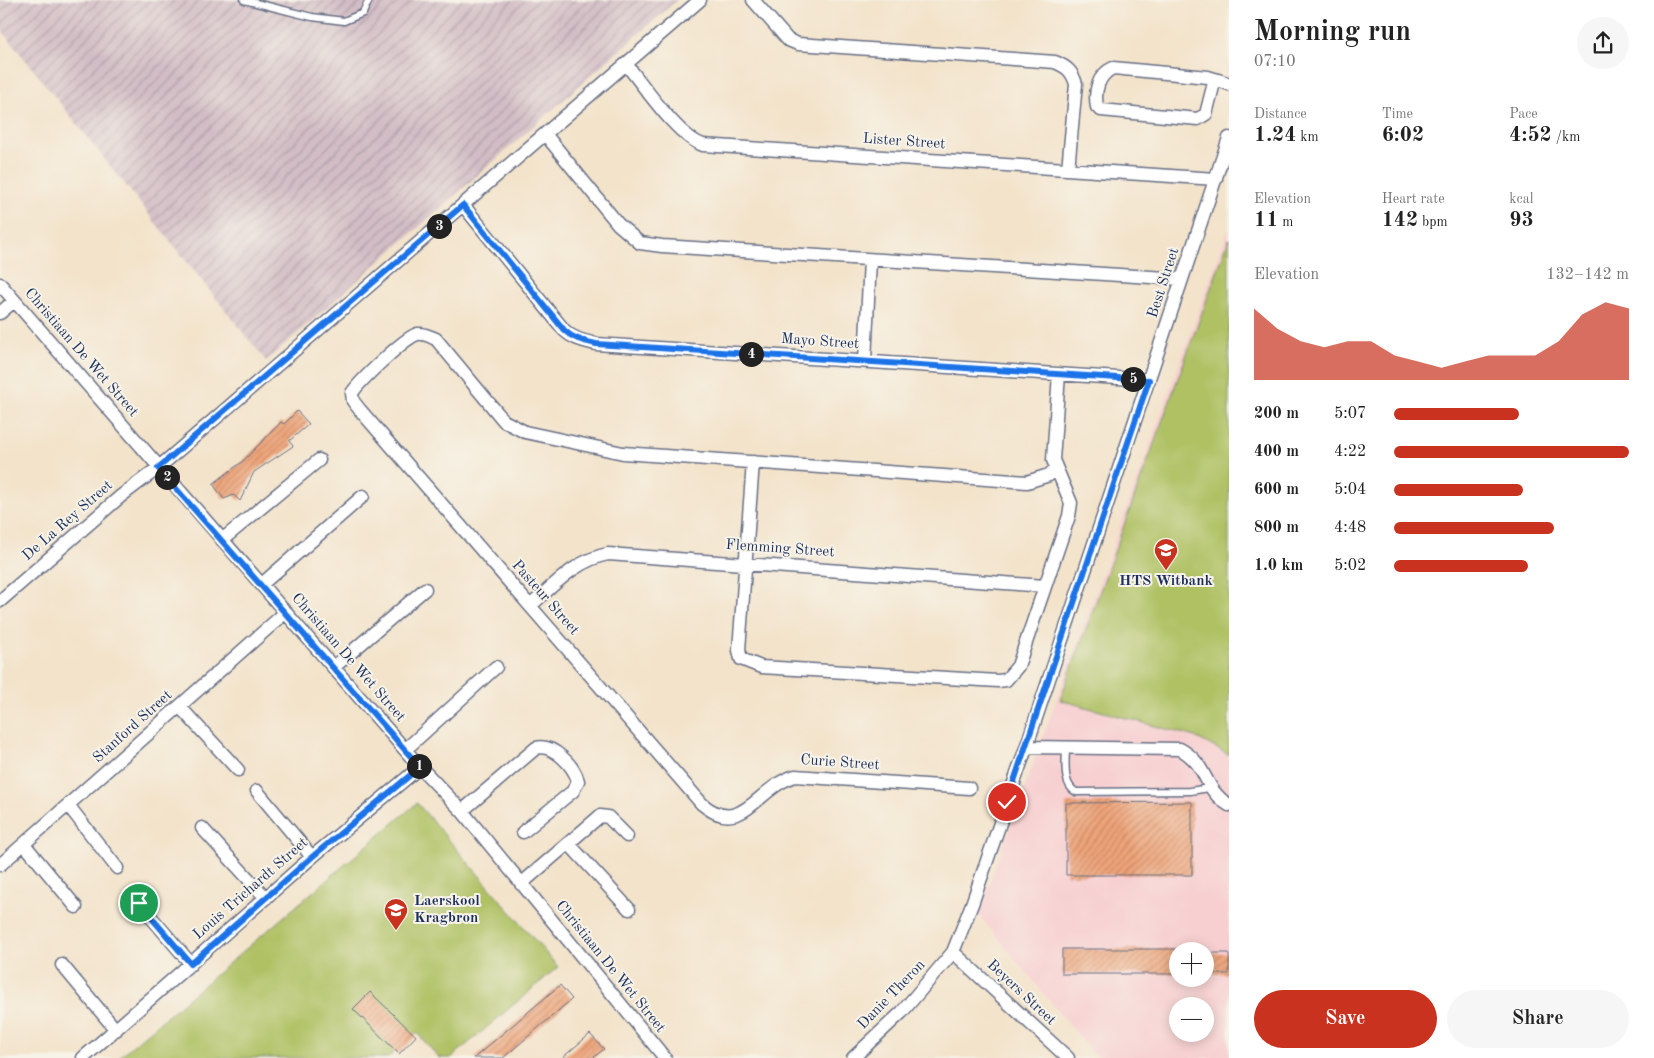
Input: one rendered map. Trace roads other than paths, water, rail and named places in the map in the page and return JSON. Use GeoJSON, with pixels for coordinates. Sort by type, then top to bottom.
{"type":"FeatureCollection","features":[{"type":"Feature","properties":{"kind":"street","name":"De La Rey Street"},"geometry":{"type":"LineString","coordinates":[[0,601],[121,496],[158,468],[700,0]]}},
{"type":"Feature","properties":{"kind":"street"},"geometry":{"type":"LineString","coordinates":[[753,0],[788,40],[798,44],[1055,62],[1066,66],[1073,75],[1076,84],[1068,170]]}},
{"type":"Feature","properties":{"kind":"street","name":"Lister Street"},"geometry":{"type":"LineString","coordinates":[[626,64],[680,130],[695,143],[703,146],[1216,179]]}},
{"type":"Feature","properties":{"kind":"street"},"geometry":{"type":"LineString","coordinates":[[1215,79],[1206,114],[1198,119],[1101,110],[1097,108],[1099,80],[1103,72],[1112,68],[1122,67],[1215,79],[1229,84]]}},
{"type":"Feature","properties":{"kind":"street"},"geometry":{"type":"LineString","coordinates":[[545,134],[618,224],[640,243],[870,260],[1182,279]]}},
{"type":"Feature","properties":{"kind":"street","name":"Best Street"},"geometry":{"type":"LineString","coordinates":[[1025,751],[1229,138]]}},
{"type":"Feature","properties":{"kind":"street","name":"Mayo Street"},"geometry":{"type":"LineString","coordinates":[[463,205],[564,330],[576,338],[596,344],[1149,380]]}},
{"type":"Feature","properties":{"kind":"street"},"geometry":{"type":"LineString","coordinates":[[865,361],[870,260]]}},
{"type":"Feature","properties":{"kind":"street","name":"Christiaan De Wet Street"},"geometry":{"type":"LineString","coordinates":[[0,284],[158,468],[262,584],[420,767],[462,811],[665,1058]]}},
{"type":"Feature","properties":{"kind":"street"},"geometry":{"type":"LineString","coordinates":[[0,313],[14,301]]}},
{"type":"Feature","properties":{"kind":"street","name":"Pasteur Street"},"geometry":{"type":"LineString","coordinates":[[721,816],[712,813],[702,804],[360,410],[353,401],[352,393],[364,378],[412,336],[423,334],[436,339],[504,421],[516,430],[624,453],[753,462]]}},
{"type":"Feature","properties":{"kind":"street"},"geometry":{"type":"LineString","coordinates":[[1055,469],[1049,475],[1027,482],[753,462],[739,650],[742,659],[761,667],[1006,680],[1018,666],[1069,516],[1071,503],[1055,469],[1053,460],[1059,374]]}},
{"type":"Feature","properties":{"kind":"street"},"geometry":{"type":"LineString","coordinates":[[222,540],[319,460]]}},
{"type":"Feature","properties":{"kind":"street"},"geometry":{"type":"LineString","coordinates":[[262,584],[364,496]]}},
{"type":"Feature","properties":{"kind":"street","name":"Flemming Street"},"geometry":{"type":"LineString","coordinates":[[530,606],[576,566],[592,557],[608,554],[1045,586]]}},
{"type":"Feature","properties":{"kind":"street"},"geometry":{"type":"LineString","coordinates":[[334,667],[424,589]]}},
{"type":"Feature","properties":{"kind":"street","name":"Stanford Street"},"geometry":{"type":"LineString","coordinates":[[0,865],[286,612]]}},
{"type":"Feature","properties":{"kind":"street"},"geometry":{"type":"LineString","coordinates":[[406,749],[496,667]]}},
{"type":"Feature","properties":{"kind":"street"},"geometry":{"type":"LineString","coordinates":[[180,707],[238,770]]}},
{"type":"Feature","properties":{"kind":"street"},"geometry":{"type":"LineString","coordinates":[[1025,751],[1034,746],[1180,749],[1192,755],[1202,768],[1209,788],[1229,805]]}},
{"type":"Feature","properties":{"kind":"street"},"geometry":{"type":"LineString","coordinates":[[462,811],[536,748],[543,747],[555,750],[573,770],[578,782],[573,791],[523,832]]}},
{"type":"Feature","properties":{"kind":"street","name":"Danie Theron"},"geometry":{"type":"LineString","coordinates":[[853,1058],[902,1012],[953,952],[972,904],[1025,751]]}},
{"type":"Feature","properties":{"kind":"street","name":"Louis Trichardt Street"},"geometry":{"type":"LineString","coordinates":[[84,1058],[312,857],[420,767]]}},
{"type":"Feature","properties":{"kind":"street","name":"Curie Street"},"geometry":{"type":"LineString","coordinates":[[721,816],[731,817],[740,813],[782,780],[795,776],[969,788]]}},
{"type":"Feature","properties":{"kind":"street"},"geometry":{"type":"LineString","coordinates":[[257,791],[312,857]]}},
{"type":"Feature","properties":{"kind":"street"},"geometry":{"type":"LineString","coordinates":[[68,805],[117,868]]}},
{"type":"Feature","properties":{"kind":"street"},"geometry":{"type":"LineString","coordinates":[[521,884],[600,816],[608,817],[627,836]]}},
{"type":"Feature","properties":{"kind":"street"},"geometry":{"type":"LineString","coordinates":[[202,828],[266,898]]}},
{"type":"Feature","properties":{"kind":"street"},"geometry":{"type":"LineString","coordinates":[[24,844],[76,907]]}},
{"type":"Feature","properties":{"kind":"street"},"geometry":{"type":"LineString","coordinates":[[569,844],[629,909]]}},
{"type":"Feature","properties":{"kind":"street"},"geometry":{"type":"LineString","coordinates":[[139,903],[191,964]]}},
{"type":"Feature","properties":{"kind":"street","name":"Beyers Street"},"geometry":{"type":"LineString","coordinates":[[953,952],[1068,1058]]}},
{"type":"Feature","properties":{"kind":"street"},"geometry":{"type":"LineString","coordinates":[[62,965],[116,1030]]}},
{"type":"Feature","properties":{"kind":"lane"},"geometry":{"type":"LineString","coordinates":[[244,0],[312,17],[344,22],[364,13],[369,0]]}},
{"type":"Feature","properties":{"kind":"lane"},"geometry":{"type":"LineString","coordinates":[[1066,747],[1067,782],[1070,788],[1076,792],[1190,792],[1209,788]]}},
{"type":"Feature","properties":{"kind":"place","name":"HTS Witbank"},"geometry":{"type":"Point","coordinates":[1166,571]}},
{"type":"Feature","properties":{"kind":"place","name":"Laerskool Kragbron"},"geometry":{"type":"Point","coordinates":[396,931]}}]}
